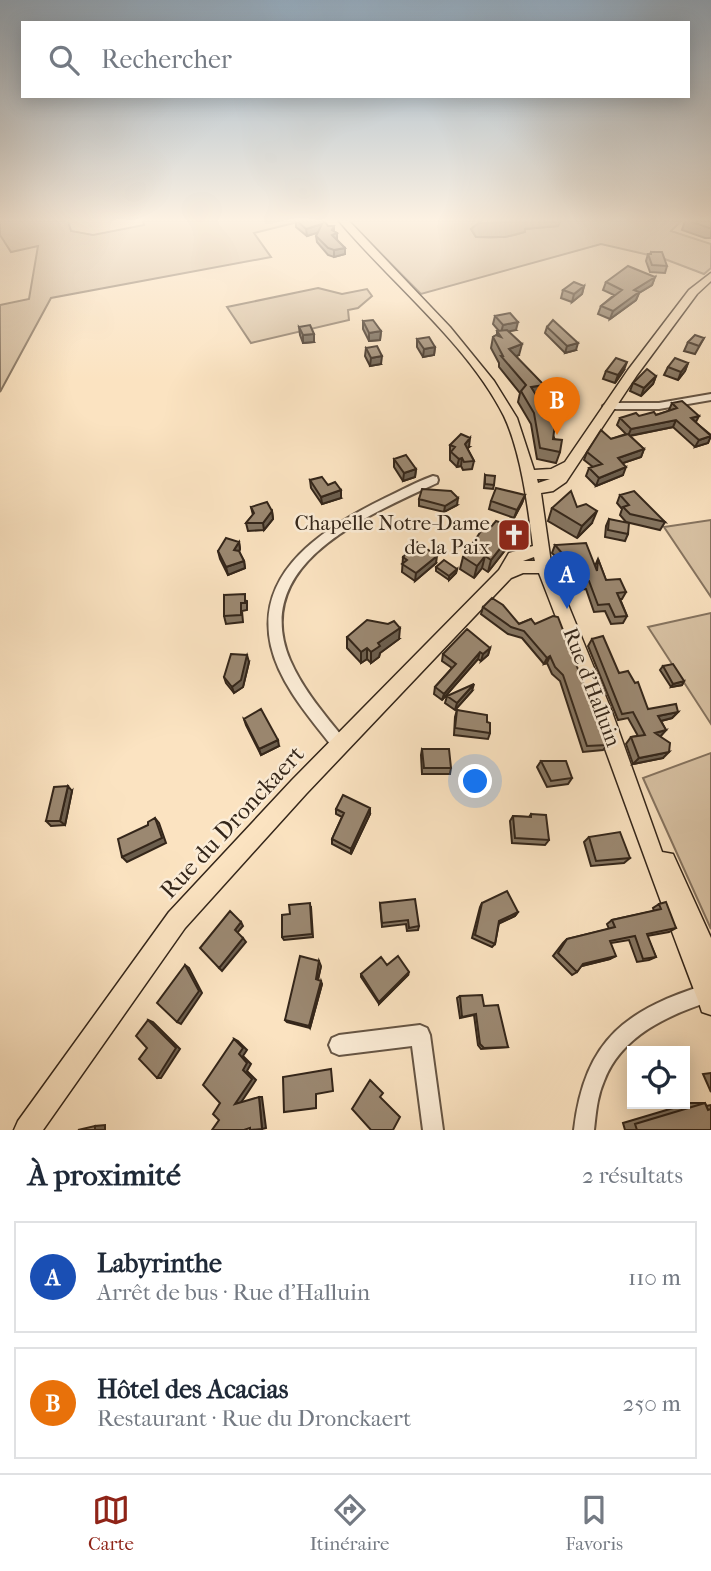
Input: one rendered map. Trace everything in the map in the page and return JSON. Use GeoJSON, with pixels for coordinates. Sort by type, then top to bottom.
{"type":"FeatureCollection","features":[{"type":"Feature","properties":{"kind":"main road","name":"Rue d'Halluin"},"geometry":{"type":"LineString","coordinates":[[393,274],[446,329],[500,399],[514,425],[531,482],[542,558],[627,778],[652,853],[710,996]]}},
{"type":"Feature","properties":{"kind":"main road"},"geometry":{"type":"LineString","coordinates":[[531,482],[556,483],[608,406],[689,296],[711,276]]}},
{"type":"Feature","properties":{"kind":"main road","name":"Rue du Dronckaert"},"geometry":{"type":"LineString","coordinates":[[27,1130],[171,929],[299,787],[505,574],[542,558]]}},
{"type":"Feature","properties":{"kind":"main road","name":"Rue d'Halluin"},"geometry":{"type":"LineString","coordinates":[[627,778],[711,965]]}},
{"type":"Feature","properties":{"kind":"street"},"geometry":{"type":"LineString","coordinates":[[608,406],[659,406],[711,397]]}},
{"type":"Feature","properties":{"kind":"street"},"geometry":{"type":"LineString","coordinates":[[340,746],[310,706],[281,653],[275,616],[280,589],[292,568],[311,549],[354,520],[433,480]]}},
{"type":"Feature","properties":{"kind":"street"},"geometry":{"type":"LineString","coordinates":[[584,1130],[586,1105],[596,1075],[618,1039],[653,1014],[710,996]]}},
{"type":"Feature","properties":{"kind":"street"},"geometry":{"type":"LineString","coordinates":[[339,1045],[420,1035],[433,1130]]}},
{"type":"Feature","properties":{"kind":"shaded area"},"geometry":{"type":"Polygon","coordinates":[[[33,274],[181,274],[51,298],[0,392],[0,305],[29,299],[33,274]]]}},
{"type":"Feature","properties":{"kind":"shaded area"},"geometry":{"type":"Polygon","coordinates":[[[401,274],[494,274],[421,294],[401,274]]]}},
{"type":"Feature","properties":{"kind":"shaded area"},"geometry":{"type":"Polygon","coordinates":[[[318,288],[342,294],[367,289],[372,296],[358,308],[348,310],[349,320],[251,343],[227,307],[318,288]]]}},
{"type":"Feature","properties":{"kind":"shaded area"},"geometry":{"type":"Polygon","coordinates":[[[711,520],[711,597],[664,527],[711,520]]]}},
{"type":"Feature","properties":{"kind":"shaded area"},"geometry":{"type":"Polygon","coordinates":[[[711,613],[711,724],[648,627],[711,613]]]}},
{"type":"Feature","properties":{"kind":"shaded area"},"geometry":{"type":"Polygon","coordinates":[[[711,753],[711,929],[643,778],[711,753]]]}},
{"type":"Feature","properties":{"kind":"building"},"geometry":{"type":"Polygon","coordinates":[[[617,274],[647,274],[655,277],[634,290],[639,292],[613,311],[601,306],[622,290],[606,282],[617,274]]]}},
{"type":"Feature","properties":{"kind":"building"},"geometry":{"type":"Polygon","coordinates":[[[574,282],[584,286],[574,294],[563,290],[574,282]]]}},
{"type":"Feature","properties":{"kind":"building"},"geometry":{"type":"Polygon","coordinates":[[[510,313],[518,322],[503,325],[495,316],[510,313]]]}},
{"type":"Feature","properties":{"kind":"building"},"geometry":{"type":"Polygon","coordinates":[[[373,320],[381,331],[369,333],[363,321],[373,320]]]}},
{"type":"Feature","properties":{"kind":"building"},"geometry":{"type":"Polygon","coordinates":[[[553,320],[578,343],[567,346],[547,327],[553,320]]]}},
{"type":"Feature","properties":{"kind":"building"},"geometry":{"type":"Polygon","coordinates":[[[310,325],[314,334],[303,335],[299,327],[310,325]]]}},
{"type":"Feature","properties":{"kind":"building"},"geometry":{"type":"Polygon","coordinates":[[[507,330],[522,344],[509,349],[544,385],[531,387],[548,414],[556,417],[553,439],[562,440],[560,452],[540,448],[534,413],[521,391],[526,385],[501,356],[493,337],[501,337],[497,331],[507,330]]]}},
{"type":"Feature","properties":{"kind":"building"},"geometry":{"type":"Polygon","coordinates":[[[695,335],[704,338],[699,346],[688,342],[695,335]]]}},
{"type":"Feature","properties":{"kind":"building"},"geometry":{"type":"Polygon","coordinates":[[[429,337],[435,347],[424,349],[417,339],[429,337]]]}},
{"type":"Feature","properties":{"kind":"building"},"geometry":{"type":"Polygon","coordinates":[[[377,346],[382,356],[371,358],[366,348],[377,346]]]}},
{"type":"Feature","properties":{"kind":"building"},"geometry":{"type":"Polygon","coordinates":[[[616,358],[627,362],[618,375],[606,371],[616,358]]]}},
{"type":"Feature","properties":{"kind":"building"},"geometry":{"type":"Polygon","coordinates":[[[675,358],[688,363],[681,372],[668,367],[675,358]]]}},
{"type":"Feature","properties":{"kind":"building"},"geometry":{"type":"Polygon","coordinates":[[[647,369],[656,376],[644,388],[633,383],[647,369]]]}},
{"type":"Feature","properties":{"kind":"building"},"geometry":{"type":"Polygon","coordinates":[[[682,401],[699,416],[691,418],[711,436],[699,440],[676,420],[631,429],[620,418],[636,413],[639,416],[654,412],[656,415],[677,408],[672,403],[682,401]]]}},
{"type":"Feature","properties":{"kind":"building"},"geometry":{"type":"Polygon","coordinates":[[[601,430],[611,439],[628,434],[644,449],[618,458],[626,467],[599,478],[589,468],[602,464],[587,452],[601,430]]]}},
{"type":"Feature","properties":{"kind":"building"},"geometry":{"type":"Polygon","coordinates":[[[461,434],[470,438],[465,444],[474,461],[464,462],[451,452],[455,447],[450,445],[461,434]]]}},
{"type":"Feature","properties":{"kind":"building"},"geometry":{"type":"Polygon","coordinates":[[[406,455],[416,469],[404,473],[394,459],[406,455]]]}},
{"type":"Feature","properties":{"kind":"building"},"geometry":{"type":"Polygon","coordinates":[[[485,475],[495,476],[494,485],[485,484],[485,475]]]}},
{"type":"Feature","properties":{"kind":"building"},"geometry":{"type":"Polygon","coordinates":[[[322,477],[328,485],[335,482],[341,490],[321,497],[310,480],[322,477]]]}},
{"type":"Feature","properties":{"kind":"building"},"geometry":{"type":"Polygon","coordinates":[[[496,488],[525,495],[517,510],[491,501],[496,488]]]}},
{"type":"Feature","properties":{"kind":"building"},"geometry":{"type":"Polygon","coordinates":[[[422,489],[451,491],[458,498],[445,506],[419,499],[422,489]]]}},
{"type":"Feature","properties":{"kind":"building"},"geometry":{"type":"Polygon","coordinates":[[[571,491],[577,507],[586,504],[597,511],[582,526],[552,508],[571,491]]]}},
{"type":"Feature","properties":{"kind":"building"},"geometry":{"type":"Polygon","coordinates":[[[634,491],[665,522],[630,514],[623,507],[629,505],[620,495],[634,491]]]}},
{"type":"Feature","properties":{"kind":"building"},"geometry":{"type":"Polygon","coordinates":[[[267,502],[272,511],[263,523],[246,523],[254,513],[251,507],[267,502]]]}},
{"type":"Feature","properties":{"kind":"building"},"geometry":{"type":"Polygon","coordinates":[[[609,519],[629,523],[628,534],[608,530],[609,519]]]}},
{"type":"Feature","properties":{"kind":"building"},"geometry":{"type":"Polygon","coordinates":[[[496,521],[516,528],[491,560],[485,556],[477,566],[463,557],[486,524],[491,527],[496,521]]]}},
{"type":"Feature","properties":{"kind":"building"},"geometry":{"type":"Polygon","coordinates":[[[226,538],[239,542],[234,550],[239,551],[244,561],[226,567],[218,551],[226,538]]]}},
{"type":"Feature","properties":{"kind":"building"},"geometry":{"type":"Polygon","coordinates":[[[417,542],[437,556],[416,573],[402,564],[407,560],[403,557],[417,542]]]}},
{"type":"Feature","properties":{"kind":"building"},"geometry":{"type":"Polygon","coordinates":[[[586,543],[597,571],[598,559],[606,580],[620,579],[626,592],[617,593],[627,616],[615,617],[609,604],[598,605],[589,581],[574,583],[571,576],[566,574],[569,571],[562,553],[555,545],[586,543]]]}},
{"type":"Feature","properties":{"kind":"building"},"geometry":{"type":"Polygon","coordinates":[[[444,560],[457,569],[449,576],[436,567],[444,560]]]}},
{"type":"Feature","properties":{"kind":"building"},"geometry":{"type":"Polygon","coordinates":[[[245,594],[245,603],[241,603],[241,615],[224,616],[224,595],[245,594]]]}},
{"type":"Feature","properties":{"kind":"building"},"geometry":{"type":"Polygon","coordinates":[[[492,598],[503,605],[519,624],[531,619],[535,624],[553,616],[558,617],[607,745],[587,746],[563,675],[550,656],[547,658],[524,631],[511,627],[483,607],[492,598]]]}},
{"type":"Feature","properties":{"kind":"building"},"geometry":{"type":"Polygon","coordinates":[[[367,620],[388,624],[394,621],[400,628],[378,643],[380,646],[371,652],[367,648],[361,652],[347,637],[367,620]]]}},
{"type":"Feature","properties":{"kind":"building"},"geometry":{"type":"Polygon","coordinates":[[[467,629],[490,648],[483,654],[480,652],[444,694],[435,687],[456,664],[443,654],[467,629]]]}},
{"type":"Feature","properties":{"kind":"building"},"geometry":{"type":"Polygon","coordinates":[[[603,636],[619,673],[628,671],[635,683],[638,682],[648,709],[676,704],[678,712],[658,716],[666,730],[655,733],[670,743],[669,752],[639,758],[631,737],[645,735],[633,712],[622,714],[592,639],[603,636]]]}},
{"type":"Feature","properties":{"kind":"building"},"geometry":{"type":"Polygon","coordinates":[[[231,654],[247,655],[241,680],[232,687],[224,677],[231,654]]]}},
{"type":"Feature","properties":{"kind":"building"},"geometry":{"type":"Polygon","coordinates":[[[673,664],[684,681],[673,684],[663,666],[673,664]]]}},
{"type":"Feature","properties":{"kind":"building"},"geometry":{"type":"Polygon","coordinates":[[[474,684],[457,703],[447,696],[474,684]]]}},
{"type":"Feature","properties":{"kind":"building"},"geometry":{"type":"Polygon","coordinates":[[[261,709],[278,740],[259,749],[244,719],[261,709]]]}},
{"type":"Feature","properties":{"kind":"building"},"geometry":{"type":"Polygon","coordinates":[[[457,710],[487,715],[490,733],[455,728],[457,710]]]}},
{"type":"Feature","properties":{"kind":"building"},"geometry":{"type":"Polygon","coordinates":[[[422,749],[449,749],[451,768],[424,768],[422,749]]]}},
{"type":"Feature","properties":{"kind":"building"},"geometry":{"type":"Polygon","coordinates":[[[541,761],[566,761],[572,778],[551,781],[541,761]]]}},
{"type":"Feature","properties":{"kind":"building"},"geometry":{"type":"Polygon","coordinates":[[[68,786],[60,821],[46,821],[54,787],[68,786]]]}},
{"type":"Feature","properties":{"kind":"building"},"geometry":{"type":"Polygon","coordinates":[[[343,795],[370,808],[351,849],[332,839],[344,813],[336,809],[343,795]]]}},
{"type":"Feature","properties":{"kind":"building"},"geometry":{"type":"Polygon","coordinates":[[[531,814],[546,815],[549,840],[515,838],[513,816],[531,817],[531,814]]]}},
{"type":"Feature","properties":{"kind":"building"},"geometry":{"type":"Polygon","coordinates":[[[155,818],[162,838],[122,857],[118,839],[148,825],[148,822],[155,818]]]}},
{"type":"Feature","properties":{"kind":"building"},"geometry":{"type":"Polygon","coordinates":[[[620,832],[630,858],[596,861],[589,837],[620,832]]]}},
{"type":"Feature","properties":{"kind":"building"},"geometry":{"type":"Polygon","coordinates":[[[507,891],[518,912],[499,921],[495,944],[475,935],[482,903],[507,891]]]}},
{"type":"Feature","properties":{"kind":"building"},"geometry":{"type":"Polygon","coordinates":[[[415,899],[419,926],[409,928],[408,920],[382,923],[380,903],[415,899]]]}},
{"type":"Feature","properties":{"kind":"building"},"geometry":{"type":"Polygon","coordinates":[[[666,902],[676,928],[647,934],[656,957],[643,959],[635,936],[610,941],[616,956],[583,964],[577,972],[558,953],[567,939],[615,927],[612,920],[661,909],[659,904],[666,902]]]}},
{"type":"Feature","properties":{"kind":"building"},"geometry":{"type":"Polygon","coordinates":[[[310,903],[312,934],[282,937],[282,915],[290,914],[289,905],[310,903]]]}},
{"type":"Feature","properties":{"kind":"building"},"geometry":{"type":"Polygon","coordinates":[[[230,911],[241,922],[235,930],[243,938],[219,968],[200,948],[230,911]]]}},
{"type":"Feature","properties":{"kind":"building"},"geometry":{"type":"Polygon","coordinates":[[[300,956],[319,961],[316,979],[321,981],[309,1026],[285,1020],[300,956]]]}},
{"type":"Feature","properties":{"kind":"building"},"geometry":{"type":"Polygon","coordinates":[[[398,956],[409,972],[379,1002],[361,974],[381,957],[387,965],[398,956]]]}},
{"type":"Feature","properties":{"kind":"building"},"geometry":{"type":"Polygon","coordinates":[[[185,965],[199,991],[177,1022],[157,1003],[185,965]]]}},
{"type":"Feature","properties":{"kind":"building"},"geometry":{"type":"Polygon","coordinates":[[[482,995],[484,1006],[498,1005],[508,1047],[484,1048],[480,1044],[476,1014],[462,1017],[460,996],[482,995]]]}},
{"type":"Feature","properties":{"kind":"building"},"geometry":{"type":"Polygon","coordinates":[[[148,1020],[176,1048],[157,1078],[139,1059],[147,1048],[136,1036],[148,1020]]]}},
{"type":"Feature","properties":{"kind":"building"},"geometry":{"type":"Polygon","coordinates":[[[234,1039],[243,1048],[239,1054],[247,1063],[243,1070],[252,1079],[235,1104],[259,1097],[262,1129],[212,1130],[219,1120],[213,1114],[220,1103],[203,1085],[234,1039]]]}},
{"type":"Feature","properties":{"kind":"building"},"geometry":{"type":"Polygon","coordinates":[[[331,1069],[333,1091],[316,1094],[316,1108],[284,1112],[283,1077],[331,1069]]]}},
{"type":"Feature","properties":{"kind":"building"},"geometry":{"type":"Polygon","coordinates":[[[370,1080],[383,1093],[380,1097],[400,1117],[393,1130],[371,1130],[352,1109],[370,1080]]]}},
{"type":"Feature","properties":{"kind":"building"},"geometry":{"type":"Polygon","coordinates":[[[705,1103],[708,1110],[711,1109],[711,1130],[637,1130],[635,1124],[705,1103]]]}},
{"type":"Feature","properties":{"kind":"building"},"geometry":{"type":"Polygon","coordinates":[[[95,1126],[95,1130],[78,1130],[95,1126]]]}},
{"type":"Feature","properties":{"kind":"place","name":"Hôtel des Acacias"},"geometry":{"type":"Point","coordinates":[557,435]}},
{"type":"Feature","properties":{"kind":"place","name":"Chapelle Notre-Dame de la Paix"},"geometry":{"type":"Point","coordinates":[514,535]}},
{"type":"Feature","properties":{"kind":"place","name":"Labyrinthe"},"geometry":{"type":"Point","coordinates":[567,609]}}]}
